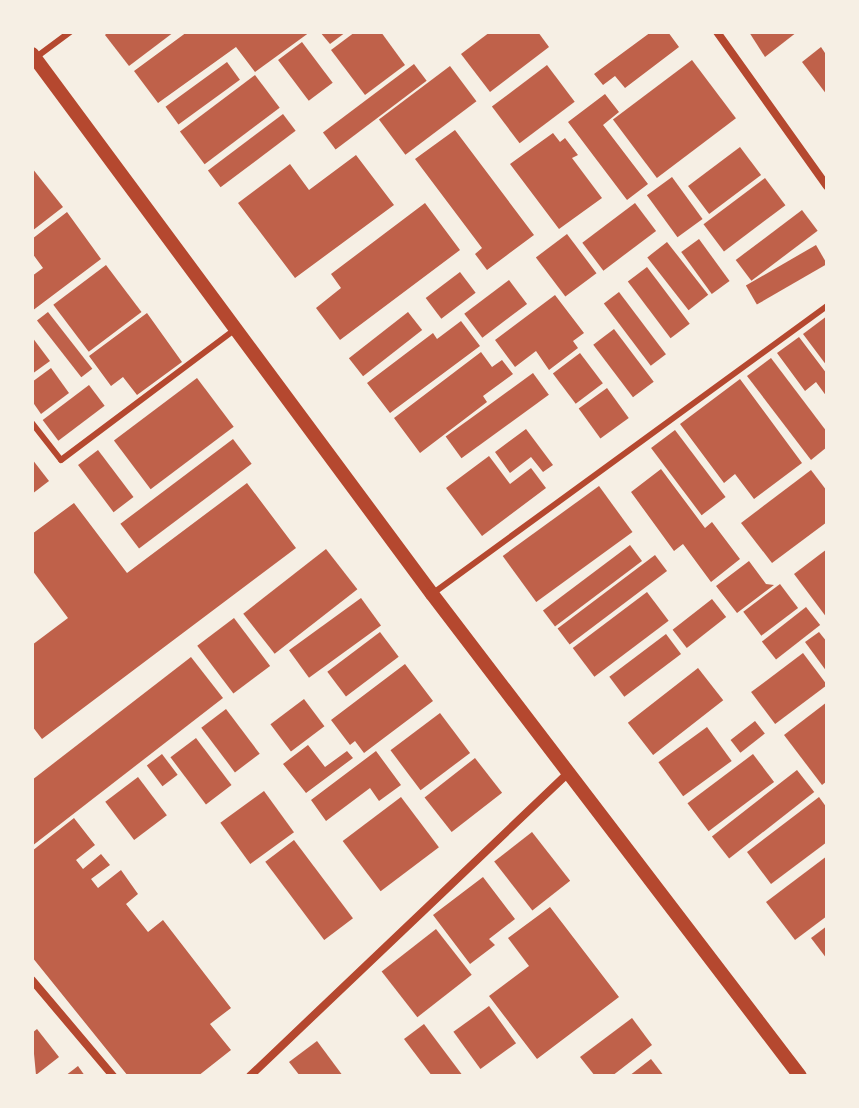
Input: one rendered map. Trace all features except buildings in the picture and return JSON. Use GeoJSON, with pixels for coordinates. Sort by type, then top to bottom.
{"type":"FeatureCollection","features":[{"type":"Feature","properties":{"kind":"street"},"geometry":{"type":"LineString","coordinates":[[717,32],[827,186]]}},
{"type":"Feature","properties":{"kind":"street"},"geometry":{"type":"LineString","coordinates":[[33,56],[432,594],[800,1076]]}},
{"type":"Feature","properties":{"kind":"street"},"geometry":{"type":"LineString","coordinates":[[250,1076],[568,773]]}},
{"type":"Feature","properties":{"kind":"street"},"geometry":{"type":"LineString","coordinates":[[32,980],[113,1076]]}},
{"type":"Feature","properties":{"kind":"lane"},"geometry":{"type":"LineString","coordinates":[[33,56],[70,32]]}},
{"type":"Feature","properties":{"kind":"lane"},"geometry":{"type":"LineString","coordinates":[[432,594],[827,306]]}},
{"type":"Feature","properties":{"kind":"lane"},"geometry":{"type":"LineString","coordinates":[[32,423],[61,460],[237,328]]}}]}
